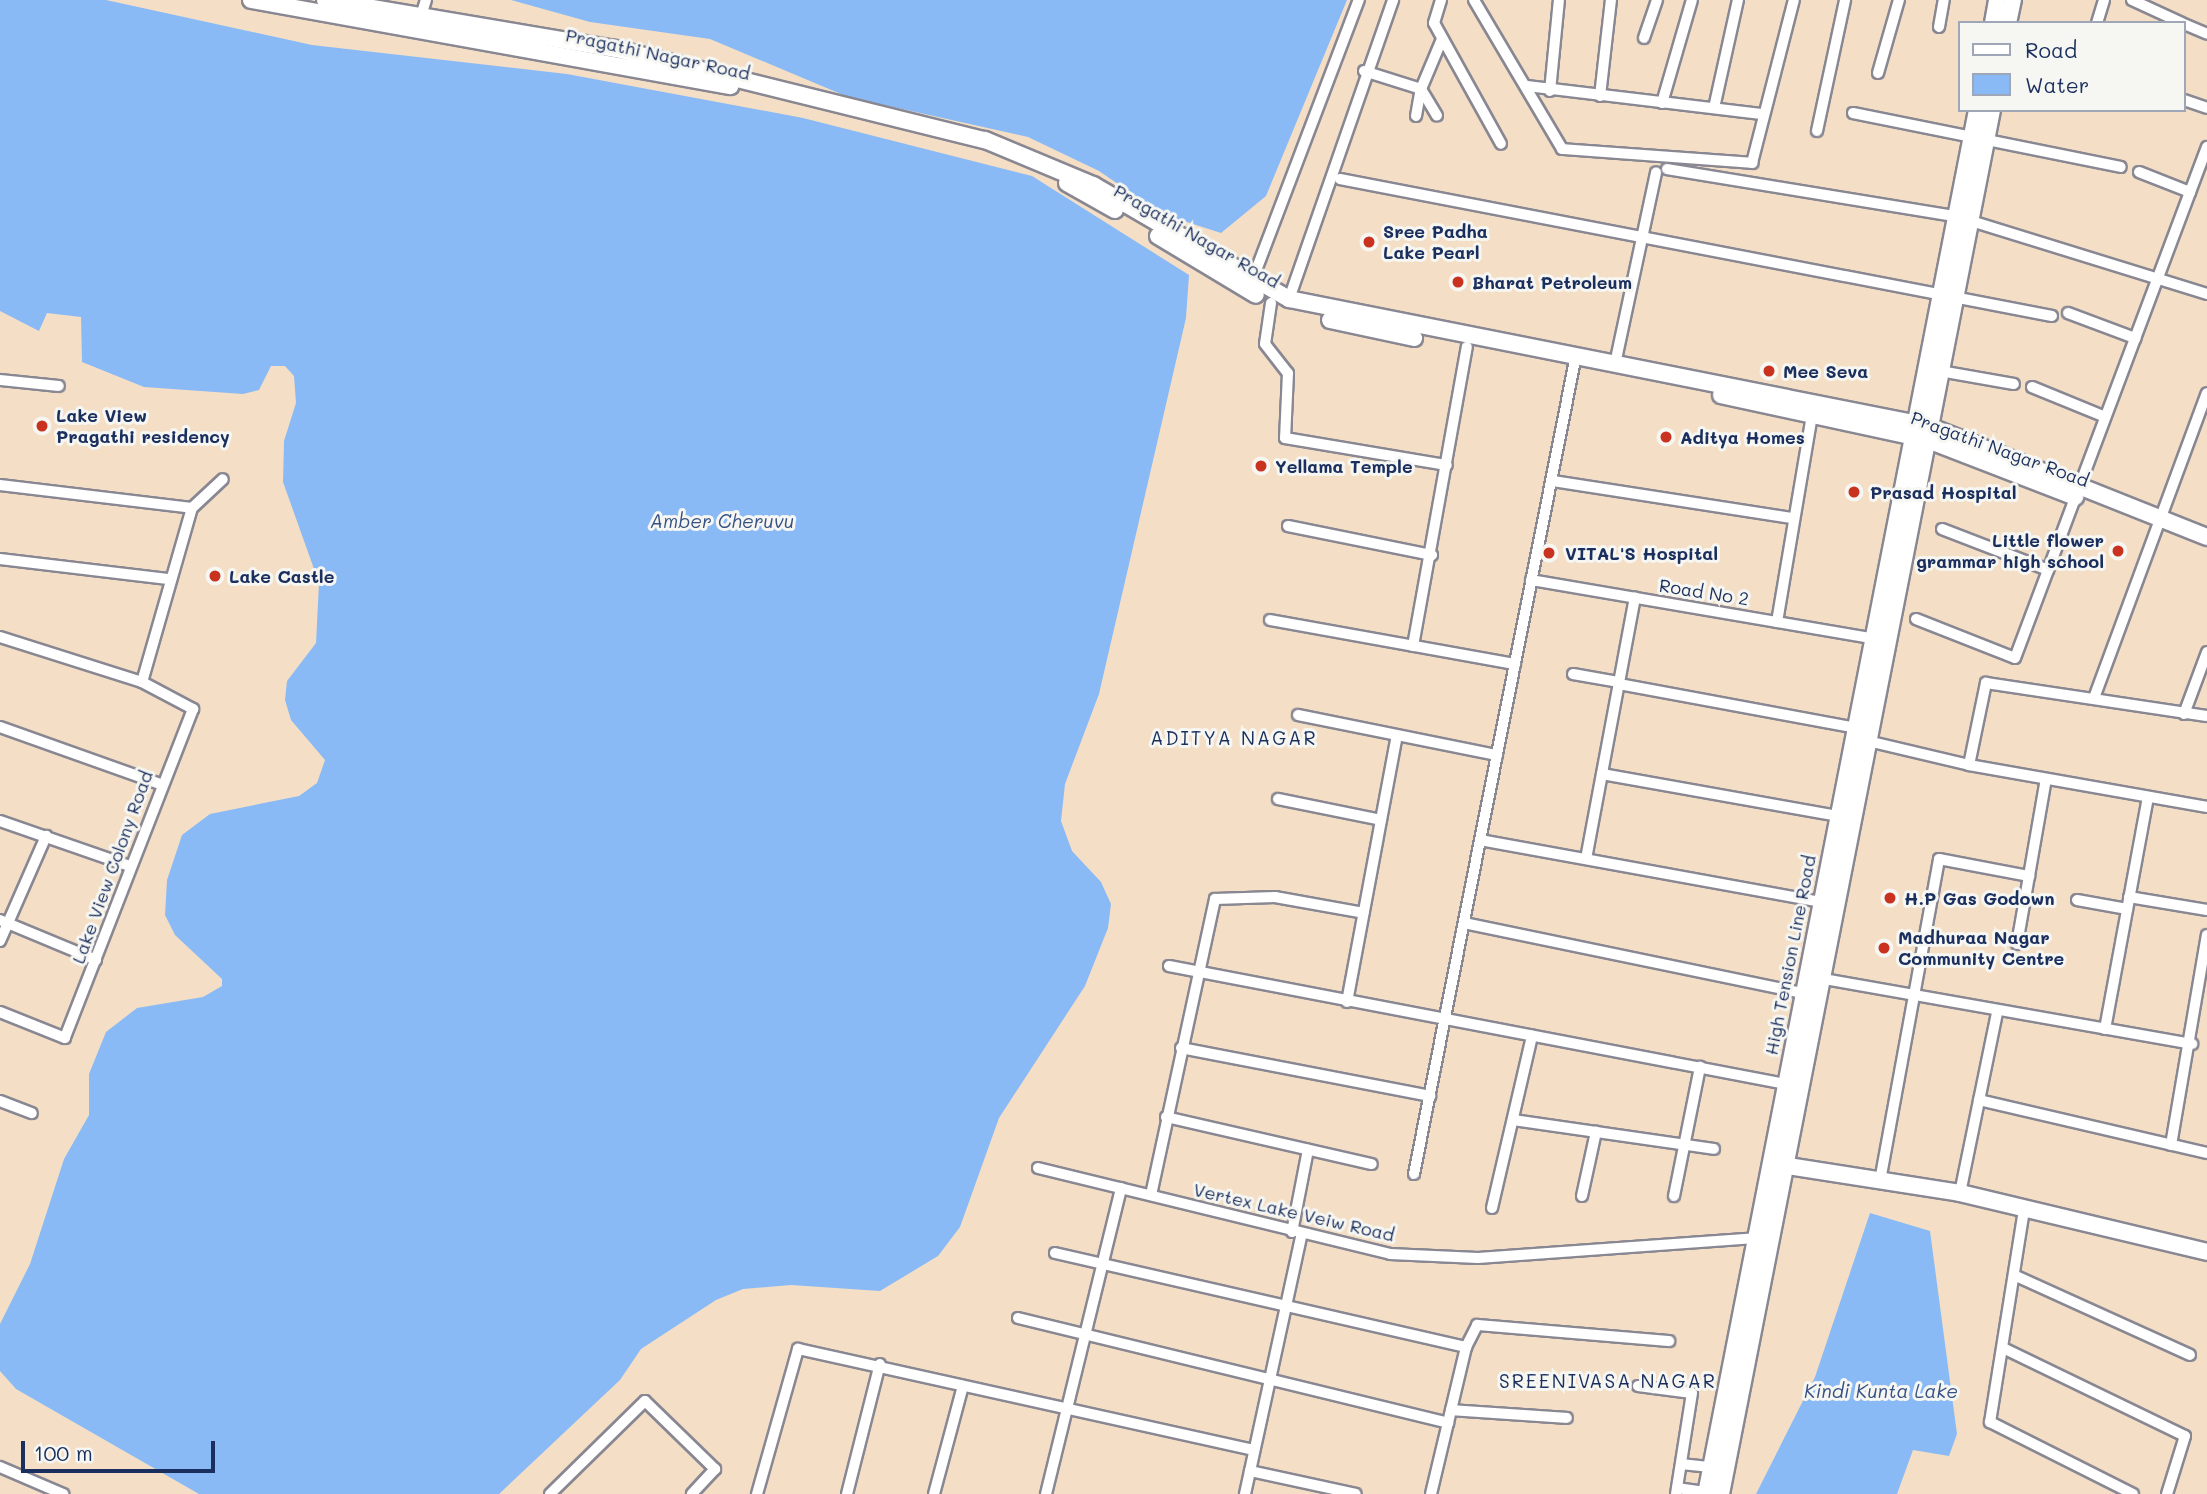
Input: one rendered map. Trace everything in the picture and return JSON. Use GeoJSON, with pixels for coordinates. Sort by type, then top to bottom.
{"type":"FeatureCollection","features":[{"type":"Feature","properties":{"kind":"main road","name":"Pragathi Nagar Road"},"geometry":{"type":"LineString","coordinates":[[251,0],[731,86],[1007,156],[1062,180],[1271,303],[1467,347],[1574,365],[1812,415],[1919,431]]}},
{"type":"Feature","properties":{"kind":"main road","name":"Pragathi Nagar Road"},"geometry":{"type":"LineString","coordinates":[[325,0],[423,8],[717,72],[1019,151],[1093,185],[1252,281],[1289,299],[1390,328],[1615,364],[1919,431],[2077,492],[2207,537]]}},
{"type":"Feature","properties":{"kind":"main road"},"geometry":{"type":"LineString","coordinates":[[1993,21],[1997,0]]}},
{"type":"Feature","properties":{"kind":"main road"},"geometry":{"type":"LineString","coordinates":[[2008,21],[2013,0]]}},
{"type":"Feature","properties":{"kind":"main road"},"geometry":{"type":"LineString","coordinates":[[1977,112],[1980,135]]}},
{"type":"Feature","properties":{"kind":"main road"},"geometry":{"type":"LineString","coordinates":[[1711,1493],[1788,1166],[1872,742],[1919,431],[1980,135],[1991,112]]}},
{"type":"Feature","properties":{"kind":"main road"},"geometry":{"type":"LineString","coordinates":[[1919,431],[1940,371],[1945,300]]}},
{"type":"Feature","properties":{"kind":"main road","name":"High Tension Line Road"},"geometry":{"type":"LineString","coordinates":[[1711,1493],[1712,1467],[1856,728],[1871,638],[1919,431]]}},
{"type":"Feature","properties":{"kind":"main road"},"geometry":{"type":"LineString","coordinates":[[1788,1166],[1960,1193],[2207,1252]]}},
{"type":"Feature","properties":{"kind":"street"},"geometry":{"type":"LineString","coordinates":[[1252,281],[1359,0]]}},
{"type":"Feature","properties":{"kind":"street"},"geometry":{"type":"LineString","coordinates":[[1289,299],[1364,71],[1393,0]]}},
{"type":"Feature","properties":{"kind":"street"},"geometry":{"type":"LineString","coordinates":[[1441,0],[1434,23],[1501,144]]}},
{"type":"Feature","properties":{"kind":"street"},"geometry":{"type":"LineString","coordinates":[[1474,0],[1562,149],[1752,163],[1794,0]]}},
{"type":"Feature","properties":{"kind":"street"},"geometry":{"type":"LineString","coordinates":[[1550,91],[1559,0]]}},
{"type":"Feature","properties":{"kind":"street"},"geometry":{"type":"LineString","coordinates":[[1600,96],[1611,0]]}},
{"type":"Feature","properties":{"kind":"street"},"geometry":{"type":"LineString","coordinates":[[1644,38],[1657,0]]}},
{"type":"Feature","properties":{"kind":"street"},"geometry":{"type":"LineString","coordinates":[[1662,103],[1692,0]]}},
{"type":"Feature","properties":{"kind":"street"},"geometry":{"type":"LineString","coordinates":[[1714,108],[1738,0]]}},
{"type":"Feature","properties":{"kind":"street"},"geometry":{"type":"LineString","coordinates":[[1817,131],[1845,0]]}},
{"type":"Feature","properties":{"kind":"street"},"geometry":{"type":"LineString","coordinates":[[1878,73],[1899,0]]}},
{"type":"Feature","properties":{"kind":"street"},"geometry":{"type":"LineString","coordinates":[[1939,27],[1944,0]]}},
{"type":"Feature","properties":{"kind":"street"},"geometry":{"type":"LineString","coordinates":[[2099,21],[2104,0]]}},
{"type":"Feature","properties":{"kind":"street"},"geometry":{"type":"LineString","coordinates":[[2132,0],[2179,21]]}},
{"type":"Feature","properties":{"kind":"street"},"geometry":{"type":"LineString","coordinates":[[2186,24],[2207,34]]}},
{"type":"Feature","properties":{"kind":"street"},"geometry":{"type":"LineString","coordinates":[[1416,116],[1421,89],[1442,39]]}},
{"type":"Feature","properties":{"kind":"street"},"geometry":{"type":"LineString","coordinates":[[1364,71],[1421,89],[1437,116]]}},
{"type":"Feature","properties":{"kind":"street"},"geometry":{"type":"LineString","coordinates":[[1527,86],[1550,91],[1763,114]]}},
{"type":"Feature","properties":{"kind":"street"},"geometry":{"type":"LineString","coordinates":[[2186,101],[2207,108]]}},
{"type":"Feature","properties":{"kind":"street"},"geometry":{"type":"LineString","coordinates":[[1853,113],[1980,135],[2121,167]]}},
{"type":"Feature","properties":{"kind":"street"},"geometry":{"type":"LineString","coordinates":[[1916,619],[2015,658],[2207,146]]}},
{"type":"Feature","properties":{"kind":"street"},"geometry":{"type":"LineString","coordinates":[[1615,364],[1642,240],[1662,171],[1962,218],[2158,276],[2207,294]]}},
{"type":"Feature","properties":{"kind":"street"},"geometry":{"type":"LineString","coordinates":[[2139,172],[2190,192]]}},
{"type":"Feature","properties":{"kind":"street"},"geometry":{"type":"LineString","coordinates":[[1340,179],[1945,300],[2052,316]]}},
{"type":"Feature","properties":{"kind":"street"},"geometry":{"type":"LineString","coordinates":[[1271,303],[1265,344],[1288,373],[1285,438],[1447,465]]}},
{"type":"Feature","properties":{"kind":"street"},"geometry":{"type":"LineString","coordinates":[[2068,313],[2135,338]]}},
{"type":"Feature","properties":{"kind":"street"},"geometry":{"type":"LineString","coordinates":[[1413,646],[1432,555],[1467,347]]}},
{"type":"Feature","properties":{"kind":"street"},"geometry":{"type":"LineString","coordinates":[[1414,1174],[1574,365]]}},
{"type":"Feature","properties":{"kind":"street"},"geometry":{"type":"LineString","coordinates":[[1940,371],[2014,384]]}},
{"type":"Feature","properties":{"kind":"street"},"geometry":{"type":"LineString","coordinates":[[0,380],[59,386]]}},
{"type":"Feature","properties":{"kind":"street"},"geometry":{"type":"LineString","coordinates":[[2032,387],[2105,417]]}},
{"type":"Feature","properties":{"kind":"street"},"geometry":{"type":"LineString","coordinates":[[2094,698],[2207,393]]}},
{"type":"Feature","properties":{"kind":"street"},"geometry":{"type":"LineString","coordinates":[[1777,622],[1812,415]]}},
{"type":"Feature","properties":{"kind":"street"},"geometry":{"type":"LineString","coordinates":[[0,637],[142,682],[168,579],[192,508],[223,479]]}},
{"type":"Feature","properties":{"kind":"street"},"geometry":{"type":"LineString","coordinates":[[1553,481],[1793,518]]}},
{"type":"Feature","properties":{"kind":"street"},"geometry":{"type":"LineString","coordinates":[[0,485],[192,508]]}},
{"type":"Feature","properties":{"kind":"street"},"geometry":{"type":"LineString","coordinates":[[1287,526],[1432,555]]}},
{"type":"Feature","properties":{"kind":"street"},"geometry":{"type":"LineString","coordinates":[[1942,529],[2048,569]]}},
{"type":"Feature","properties":{"kind":"street"},"geometry":{"type":"LineString","coordinates":[[0,559],[168,579]]}},
{"type":"Feature","properties":{"kind":"street","name":"Road No 2"},"geometry":{"type":"LineString","coordinates":[[1531,580],[1871,638]]}},
{"type":"Feature","properties":{"kind":"street"},"geometry":{"type":"LineString","coordinates":[[1586,859],[1635,598]]}},
{"type":"Feature","properties":{"kind":"street"},"geometry":{"type":"LineString","coordinates":[[1270,620],[1515,664]]}},
{"type":"Feature","properties":{"kind":"street"},"geometry":{"type":"LineString","coordinates":[[2184,714],[2207,652]]}},
{"type":"Feature","properties":{"kind":"street"},"geometry":{"type":"LineString","coordinates":[[1573,674],[1856,728],[1872,742],[1969,765],[2207,807]]}},
{"type":"Feature","properties":{"kind":"street","name":"Lake View Colony Road"},"geometry":{"type":"LineString","coordinates":[[0,1012],[65,1038],[160,784],[193,709],[142,682]]}},
{"type":"Feature","properties":{"kind":"street"},"geometry":{"type":"LineString","coordinates":[[1969,765],[1986,683],[2207,716]]}},
{"type":"Feature","properties":{"kind":"street"},"geometry":{"type":"LineString","coordinates":[[1298,715],[1497,755]]}},
{"type":"Feature","properties":{"kind":"street"},"geometry":{"type":"LineString","coordinates":[[0,727],[160,784]]}},
{"type":"Feature","properties":{"kind":"street"},"geometry":{"type":"LineString","coordinates":[[1347,1002],[1397,736]]}},
{"type":"Feature","properties":{"kind":"street"},"geometry":{"type":"LineString","coordinates":[[1602,774],[1837,816]]}},
{"type":"Feature","properties":{"kind":"street"},"geometry":{"type":"LineString","coordinates":[[2017,944],[2046,779]]}},
{"type":"Feature","properties":{"kind":"street"},"geometry":{"type":"LineString","coordinates":[[2105,1029],[2148,797]]}},
{"type":"Feature","properties":{"kind":"street"},"geometry":{"type":"LineString","coordinates":[[1278,799],[1381,820]]}},
{"type":"Feature","properties":{"kind":"street"},"geometry":{"type":"LineString","coordinates":[[0,821],[130,866]]}},
{"type":"Feature","properties":{"kind":"street"},"geometry":{"type":"LineString","coordinates":[[0,941],[4,921],[46,836]]}},
{"type":"Feature","properties":{"kind":"street"},"geometry":{"type":"LineString","coordinates":[[1480,840],[1820,902]]}},
{"type":"Feature","properties":{"kind":"street"},"geometry":{"type":"LineString","coordinates":[[1880,1181],[1939,859],[2029,876]]}},
{"type":"Feature","properties":{"kind":"street"},"geometry":{"type":"LineString","coordinates":[[1151,1195],[1198,973],[1220,894],[1364,913]]}},
{"type":"Feature","properties":{"kind":"street"},"geometry":{"type":"LineString","coordinates":[[2077,900],[2207,910]]}},
{"type":"Feature","properties":{"kind":"street"},"geometry":{"type":"LineString","coordinates":[[4,921],[96,960]]}},
{"type":"Feature","properties":{"kind":"street"},"geometry":{"type":"LineString","coordinates":[[1464,923],[1803,993]]}},
{"type":"Feature","properties":{"kind":"street"},"geometry":{"type":"LineString","coordinates":[[2171,1145],[2192,1044],[2207,935]]}},
{"type":"Feature","properties":{"kind":"street"},"geometry":{"type":"LineString","coordinates":[[1169,966],[1785,1084]]}},
{"type":"Feature","properties":{"kind":"street"},"geometry":{"type":"LineString","coordinates":[[1824,978],[1997,1012],[2192,1044]]}},
{"type":"Feature","properties":{"kind":"street"},"geometry":{"type":"LineString","coordinates":[[1960,1193],[1997,1012]]}},
{"type":"Feature","properties":{"kind":"street"},"geometry":{"type":"LineString","coordinates":[[1492,1208],[1532,1036]]}},
{"type":"Feature","properties":{"kind":"street"},"geometry":{"type":"LineString","coordinates":[[1181,1048],[1430,1096]]}},
{"type":"Feature","properties":{"kind":"street"},"geometry":{"type":"LineString","coordinates":[[1674,1196],[1700,1067]]}},
{"type":"Feature","properties":{"kind":"street"},"geometry":{"type":"LineString","coordinates":[[1979,1100],[2207,1153]]}},
{"type":"Feature","properties":{"kind":"street"},"geometry":{"type":"LineString","coordinates":[[0,1101],[32,1114]]}},
{"type":"Feature","properties":{"kind":"street"},"geometry":{"type":"LineString","coordinates":[[1166,1117],[1373,1164]]}},
{"type":"Feature","properties":{"kind":"street"},"geometry":{"type":"LineString","coordinates":[[1513,1119],[1714,1149]]}},
{"type":"Feature","properties":{"kind":"street"},"geometry":{"type":"LineString","coordinates":[[1582,1196],[1595,1132]]}},
{"type":"Feature","properties":{"kind":"street"},"geometry":{"type":"LineString","coordinates":[[1245,1494],[1287,1307],[1308,1150]]}},
{"type":"Feature","properties":{"kind":"street","name":"Vertex Lake Veiw Road"},"geometry":{"type":"LineString","coordinates":[[1038,1168],[1390,1254],[1478,1258],[1755,1238]]}},
{"type":"Feature","properties":{"kind":"street"},"geometry":{"type":"LineString","coordinates":[[1046,1494],[1063,1412],[1121,1188]]}},
{"type":"Feature","properties":{"kind":"street"},"geometry":{"type":"LineString","coordinates":[[2024,1210],[2016,1276],[1990,1422],[2133,1494]]}},
{"type":"Feature","properties":{"kind":"street"},"geometry":{"type":"LineString","coordinates":[[1055,1253],[1466,1347]]}},
{"type":"Feature","properties":{"kind":"street"},"geometry":{"type":"LineString","coordinates":[[2016,1276],[2190,1355]]}},
{"type":"Feature","properties":{"kind":"street"},"geometry":{"type":"LineString","coordinates":[[1018,1318],[1448,1423]]}},
{"type":"Feature","properties":{"kind":"street"},"geometry":{"type":"LineString","coordinates":[[1431,1494],[1466,1347],[1477,1325],[1669,1341]]}},
{"type":"Feature","properties":{"kind":"street"},"geometry":{"type":"LineString","coordinates":[[757,1494],[799,1349],[880,1364],[1063,1412],[1254,1450]]}},
{"type":"Feature","properties":{"kind":"street"},"geometry":{"type":"LineString","coordinates":[[2003,1349],[2185,1436],[2168,1494]]}},
{"type":"Feature","properties":{"kind":"street"},"geometry":{"type":"LineString","coordinates":[[847,1494],[880,1364]]}},
{"type":"Feature","properties":{"kind":"street"},"geometry":{"type":"LineString","coordinates":[[1638,1385],[1692,1393],[1676,1491],[1711,1493]]}},
{"type":"Feature","properties":{"kind":"street"},"geometry":{"type":"LineString","coordinates":[[934,1494],[963,1386]]}},
{"type":"Feature","properties":{"kind":"street"},"geometry":{"type":"LineString","coordinates":[[550,1494],[645,1401],[715,1469],[692,1494]]}},
{"type":"Feature","properties":{"kind":"street"},"geometry":{"type":"LineString","coordinates":[[1451,1410],[1567,1418]]}},
{"type":"Feature","properties":{"kind":"street"},"geometry":{"type":"LineString","coordinates":[[1681,1464],[1712,1467]]}},
{"type":"Feature","properties":{"kind":"street"},"geometry":{"type":"LineString","coordinates":[[0,1467],[63,1494]]}},
{"type":"Feature","properties":{"kind":"street"},"geometry":{"type":"LineString","coordinates":[[1250,1471],[1356,1494]]}},
{"type":"Feature","properties":{"kind":"water","name":"Amber Cheruvu"},"geometry":{"type":"Polygon","coordinates":[[[0,0],[106,0],[312,45],[567,74],[803,118],[1032,176],[1189,275],[1186,318],[1099,694],[1065,784],[1061,821],[1072,851],[1101,882],[1111,904],[1108,928],[1085,986],[999,1118],[960,1227],[938,1256],[880,1291],[791,1285],[743,1289],[716,1300],[641,1349],[620,1380],[499,1494],[199,1494],[16,1389],[0,1371],[0,1324],[30,1264],[64,1159],[89,1115],[89,1074],[106,1032],[137,1008],[203,997],[222,986],[222,979],[175,935],[165,915],[167,880],[182,835],[210,814],[299,796],[317,783],[325,760],[291,720],[285,700],[287,681],[316,643],[319,583],[283,482],[284,441],[296,403],[294,376],[285,366],[271,366],[259,390],[243,394],[144,387],[82,362],[81,317],[47,313],[39,331],[0,311],[0,0]]]}},
{"type":"Feature","properties":{"kind":"water"},"geometry":{"type":"Polygon","coordinates":[[[511,0],[1347,0],[1266,196],[1221,233],[1162,214],[1099,171],[1028,137],[848,97],[710,39],[590,22],[511,0]]]}},
{"type":"Feature","properties":{"kind":"water","name":"Kindi Kunta Lake"},"geometry":{"type":"Polygon","coordinates":[[[1870,1213],[1930,1231],[1957,1434],[1949,1456],[1913,1450],[1897,1494],[1756,1494],[1815,1377],[1870,1213]]]}},
{"type":"Feature","properties":{"kind":"place","name":"Sree Padha Lake Pearl"},"geometry":{"type":"Point","coordinates":[1369,242]}},
{"type":"Feature","properties":{"kind":"place","name":"Bharat Petroleum"},"geometry":{"type":"Point","coordinates":[1458,282]}},
{"type":"Feature","properties":{"kind":"place","name":"Mee Seva"},"geometry":{"type":"Point","coordinates":[1769,371]}},
{"type":"Feature","properties":{"kind":"place","name":"Lake View Pragathi residency"},"geometry":{"type":"Point","coordinates":[42,426]}},
{"type":"Feature","properties":{"kind":"place","name":"Aditya Homes"},"geometry":{"type":"Point","coordinates":[1666,437]}},
{"type":"Feature","properties":{"kind":"place","name":"Yellama Temple"},"geometry":{"type":"Point","coordinates":[1261,466]}},
{"type":"Feature","properties":{"kind":"place","name":"Prasad Hospital"},"geometry":{"type":"Point","coordinates":[1854,492]}},
{"type":"Feature","properties":{"kind":"place","name":"Little flower grammar high school"},"geometry":{"type":"Point","coordinates":[2118,551]}},
{"type":"Feature","properties":{"kind":"place","name":"VITAL'S Hospital"},"geometry":{"type":"Point","coordinates":[1549,553]}},
{"type":"Feature","properties":{"kind":"place","name":"Lake Castle"},"geometry":{"type":"Point","coordinates":[215,576]}},
{"type":"Feature","properties":{"kind":"place","name":"H.P Gas Godown"},"geometry":{"type":"Point","coordinates":[1890,898]}},
{"type":"Feature","properties":{"kind":"place","name":"Madhuraa Nagar Community Centre"},"geometry":{"type":"Point","coordinates":[1884,948]}},
{"type":"Feature","properties":{"kind":"district","name":"ADITYA NAGAR"},"geometry":{"type":"Point","coordinates":[1234,738]}},
{"type":"Feature","properties":{"kind":"district","name":"SREENIVASA NAGAR"},"geometry":{"type":"Point","coordinates":[1608,1381]}}]}
